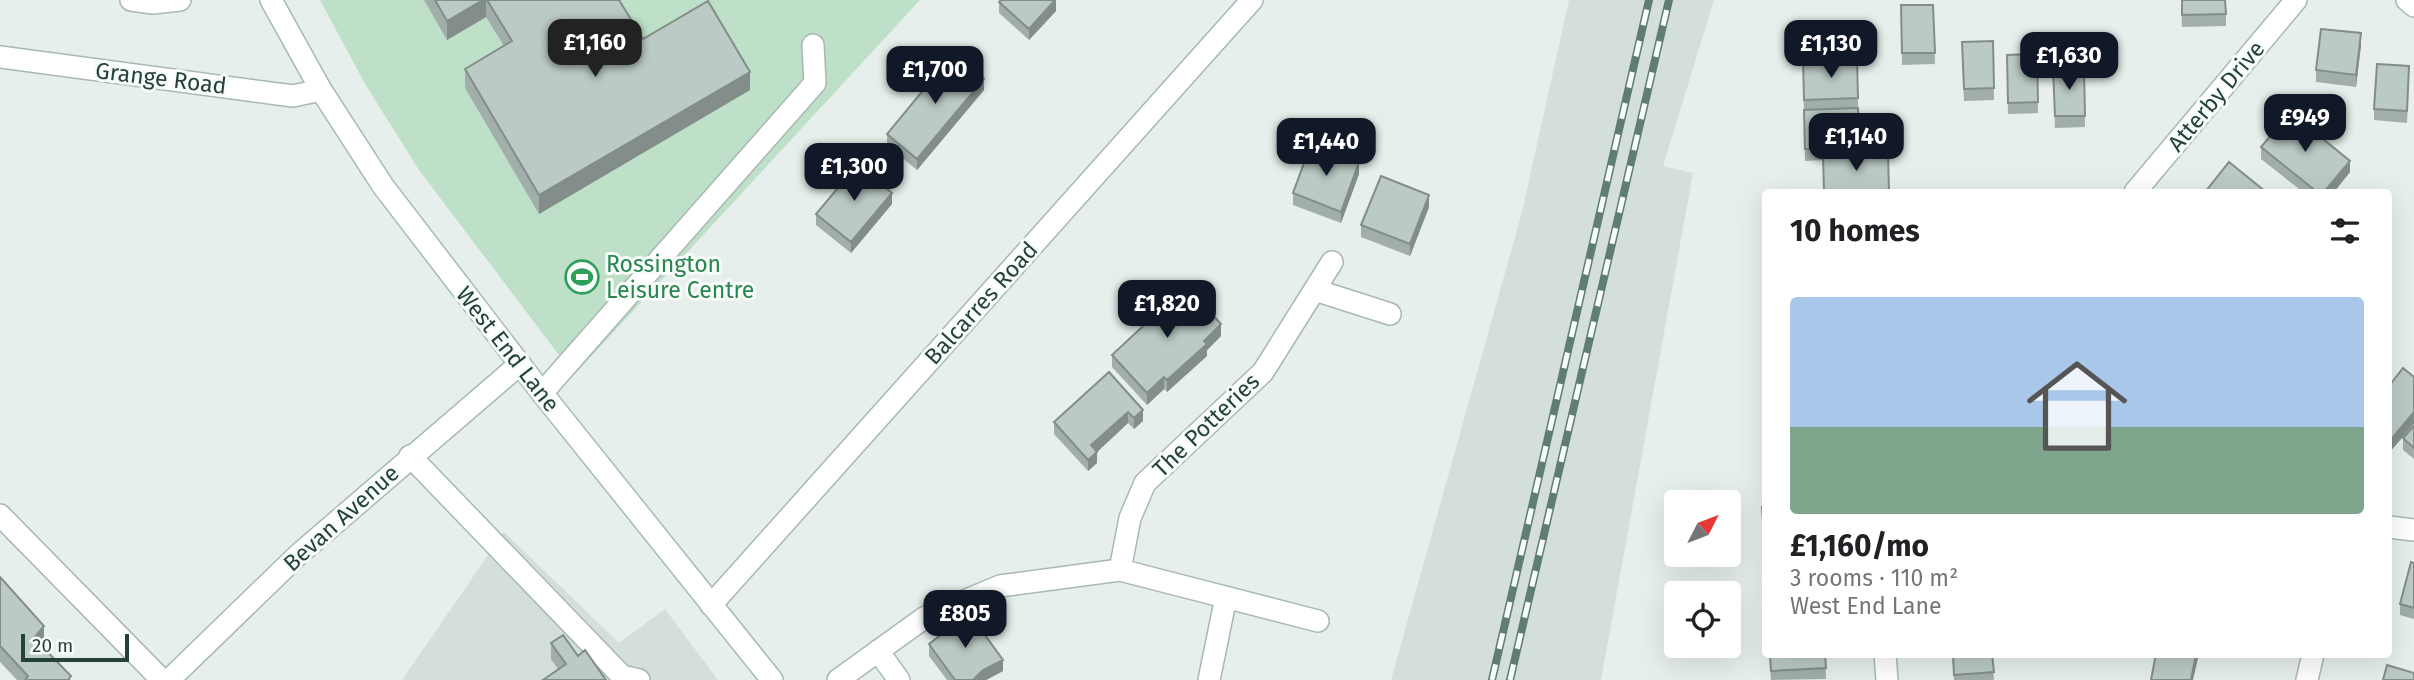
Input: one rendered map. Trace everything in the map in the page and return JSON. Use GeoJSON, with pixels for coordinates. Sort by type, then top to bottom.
{"type":"FeatureCollection","features":[{"type":"Feature","properties":{"kind":"street"},"geometry":{"type":"LineString","coordinates":[[131,0],[153,3],[180,0]]}},
{"type":"Feature","properties":{"kind":"street","name":"West End Lane"},"geometry":{"type":"LineString","coordinates":[[271,0],[321,90],[383,186],[542,393],[772,680]]}},
{"type":"Feature","properties":{"kind":"street","name":"Balcarres Road"},"geometry":{"type":"LineString","coordinates":[[711,605],[1252,0]]}},
{"type":"Feature","properties":{"kind":"street","name":"Atterby Drive"},"geometry":{"type":"LineString","coordinates":[[2138,189],[2296,0]]}},
{"type":"Feature","properties":{"kind":"street"},"geometry":{"type":"LineString","coordinates":[[2407,0],[2414,6]]}},
{"type":"Feature","properties":{"kind":"street"},"geometry":{"type":"LineString","coordinates":[[542,393],[815,83],[813,45]]}},
{"type":"Feature","properties":{"kind":"street","name":"Grange Road"},"geometry":{"type":"LineString","coordinates":[[0,57],[293,96],[321,90]]}},
{"type":"Feature","properties":{"kind":"street","name":"The Potteries"},"geometry":{"type":"LineString","coordinates":[[1120,570],[1130,518],[1145,484],[1263,372],[1332,262]]}},
{"type":"Feature","properties":{"kind":"street"},"geometry":{"type":"LineString","coordinates":[[1315,290],[1390,314]]}},
{"type":"Feature","properties":{"kind":"street","name":"Bevan Avenue"},"geometry":{"type":"LineString","coordinates":[[169,680],[298,555],[410,456],[520,365]]}},
{"type":"Feature","properties":{"kind":"street"},"geometry":{"type":"LineString","coordinates":[[410,456],[622,676],[639,680]]}},
{"type":"Feature","properties":{"kind":"street"},"geometry":{"type":"LineString","coordinates":[[0,515],[162,680]]}},
{"type":"Feature","properties":{"kind":"street"},"geometry":{"type":"LineString","coordinates":[[2392,527],[2414,530]]}},
{"type":"Feature","properties":{"kind":"street"},"geometry":{"type":"LineString","coordinates":[[838,680],[925,618],[1000,586],[1120,570],[1318,621]]}},
{"type":"Feature","properties":{"kind":"street"},"geometry":{"type":"LineString","coordinates":[[1209,680],[1226,597]]}},
{"type":"Feature","properties":{"kind":"street"},"geometry":{"type":"LineString","coordinates":[[878,651],[899,680]]}},
{"type":"Feature","properties":{"kind":"street"},"geometry":{"type":"LineString","coordinates":[[1885,658],[1887,680]]}},
{"type":"Feature","properties":{"kind":"street"},"geometry":{"type":"LineString","coordinates":[[2307,680],[2312,658]]}},
{"type":"Feature","properties":{"kind":"shaded area"},"geometry":{"type":"Polygon","coordinates":[[[1569,0],[1714,0],[1663,166],[1693,173],[1601,680],[1391,680],[1522,212],[1569,0]]]}},
{"type":"Feature","properties":{"kind":"shaded area"},"geometry":{"type":"Polygon","coordinates":[[[504,532],[619,643],[665,609],[718,680],[402,680],[504,532]]]}},
{"type":"Feature","properties":{"kind":"green space","name":"Rossington Leisure Centre"},"geometry":{"type":"Polygon","coordinates":[[[320,0],[920,0],[574,375],[419,170],[365,84],[320,0]]]}},
{"type":"Feature","properties":{"kind":"building"},"geometry":{"type":"Polygon","coordinates":[[[435,0],[483,0],[447,21],[435,0]]]}},
{"type":"Feature","properties":{"kind":"building"},"geometry":{"type":"Polygon","coordinates":[[[487,0],[619,0],[643,39],[708,1],[750,72],[539,195],[465,69],[512,41],[487,0]]]}},
{"type":"Feature","properties":{"kind":"building"},"geometry":{"type":"Polygon","coordinates":[[[1055,0],[1029,29],[999,2],[1055,0]]]}},
{"type":"Feature","properties":{"kind":"building"},"geometry":{"type":"Polygon","coordinates":[[[2182,0],[2225,0],[2226,14],[2182,15],[2182,0]]]}},
{"type":"Feature","properties":{"kind":"building"},"geometry":{"type":"Polygon","coordinates":[[[1901,5],[1933,5],[1935,53],[1902,53],[1901,5]]]}},
{"type":"Feature","properties":{"kind":"building"},"geometry":{"type":"Polygon","coordinates":[[[2321,29],[2361,33],[2356,75],[2316,70],[2321,29]]]}},
{"type":"Feature","properties":{"kind":"building"},"geometry":{"type":"Polygon","coordinates":[[[1993,41],[1994,88],[1964,89],[1962,42],[1993,41]]]}},
{"type":"Feature","properties":{"kind":"building"},"geometry":{"type":"Polygon","coordinates":[[[953,54],[984,79],[917,159],[887,134],[953,54]]]}},
{"type":"Feature","properties":{"kind":"building"},"geometry":{"type":"Polygon","coordinates":[[[2037,54],[2038,102],[2008,103],[2007,55],[2037,54]]]}},
{"type":"Feature","properties":{"kind":"building"},"geometry":{"type":"Polygon","coordinates":[[[1857,59],[1858,98],[1804,100],[1803,61],[1857,59]]]}},
{"type":"Feature","properties":{"kind":"building"},"geometry":{"type":"Polygon","coordinates":[[[2377,64],[2409,66],[2407,111],[2374,109],[2377,64]]]}},
{"type":"Feature","properties":{"kind":"building"},"geometry":{"type":"Polygon","coordinates":[[[2084,68],[2085,116],[2055,116],[2053,69],[2084,68]]]}},
{"type":"Feature","properties":{"kind":"building"},"geometry":{"type":"Polygon","coordinates":[[[1858,108],[1859,147],[1805,149],[1804,110],[1858,108]]]}},
{"type":"Feature","properties":{"kind":"building"},"geometry":{"type":"Polygon","coordinates":[[[2290,112],[2350,161],[2327,189],[2313,189],[2261,147],[2290,112]]]}},
{"type":"Feature","properties":{"kind":"building"},"geometry":{"type":"Polygon","coordinates":[[[1311,144],[1359,162],[1341,212],[1293,193],[1311,144]]]}},
{"type":"Feature","properties":{"kind":"building"},"geometry":{"type":"Polygon","coordinates":[[[1888,153],[1889,189],[1824,189],[1823,156],[1888,153]]]}},
{"type":"Feature","properties":{"kind":"building"},"geometry":{"type":"Polygon","coordinates":[[[2229,162],[2262,189],[2208,189],[2229,162]]]}},
{"type":"Feature","properties":{"kind":"building"},"geometry":{"type":"Polygon","coordinates":[[[858,164],[892,193],[851,242],[816,214],[858,164]]]}},
{"type":"Feature","properties":{"kind":"building"},"geometry":{"type":"Polygon","coordinates":[[[1381,176],[1429,195],[1410,244],[1361,225],[1381,176]]]}},
{"type":"Feature","properties":{"kind":"building"},"geometry":{"type":"Polygon","coordinates":[[[1186,286],[1221,324],[1204,341],[1207,344],[1167,380],[1164,377],[1147,393],[1112,355],[1186,286]]]}},
{"type":"Feature","properties":{"kind":"building"},"geometry":{"type":"Polygon","coordinates":[[[2403,368],[2414,377],[2414,412],[2392,438],[2392,382],[2403,368]]]}},
{"type":"Feature","properties":{"kind":"building"},"geometry":{"type":"Polygon","coordinates":[[[1109,372],[1143,410],[1134,418],[1128,412],[1091,445],[1097,452],[1088,460],[1054,422],[1109,372]]]}},
{"type":"Feature","properties":{"kind":"building"},"geometry":{"type":"Polygon","coordinates":[[[2414,426],[2414,448],[2403,438],[2414,426]]]}},
{"type":"Feature","properties":{"kind":"building"},"geometry":{"type":"Polygon","coordinates":[[[2411,562],[2414,563],[2414,608],[2400,604],[2411,562]]]}},
{"type":"Feature","properties":{"kind":"building"},"geometry":{"type":"Polygon","coordinates":[[[0,577],[44,626],[34,638],[71,676],[68,680],[25,680],[28,676],[0,646],[0,577]]]}},
{"type":"Feature","properties":{"kind":"building"},"geometry":{"type":"Polygon","coordinates":[[[969,613],[1003,660],[983,670],[973,680],[955,680],[929,644],[969,613]]]}},
{"type":"Feature","properties":{"kind":"building"},"geometry":{"type":"Polygon","coordinates":[[[563,635],[578,656],[585,650],[606,680],[543,680],[566,664],[551,643],[563,635]]]}},
{"type":"Feature","properties":{"kind":"building"},"geometry":{"type":"Polygon","coordinates":[[[1770,658],[1825,658],[1826,668],[1771,671],[1770,658]]]}},
{"type":"Feature","properties":{"kind":"building"},"geometry":{"type":"Polygon","coordinates":[[[1953,658],[1992,658],[1994,672],[1954,675],[1953,658]]]}},
{"type":"Feature","properties":{"kind":"building"},"geometry":{"type":"Polygon","coordinates":[[[2155,658],[2195,658],[2191,680],[2151,680],[2155,658]]]}},
{"type":"Feature","properties":{"kind":"building"},"geometry":{"type":"Polygon","coordinates":[[[2387,665],[2414,673],[2414,680],[2383,680],[2387,665]]]}},
{"type":"Feature","properties":{"kind":"railway"},"geometry":{"type":"LineString","coordinates":[[1492,680],[1649,0]]}},
{"type":"Feature","properties":{"kind":"railway"},"geometry":{"type":"LineString","coordinates":[[1510,680],[1669,0]]}},
{"type":"Feature","properties":{"kind":"place","name":"Rossington Leisure Centre"},"geometry":{"type":"Point","coordinates":[582,277]}}]}
